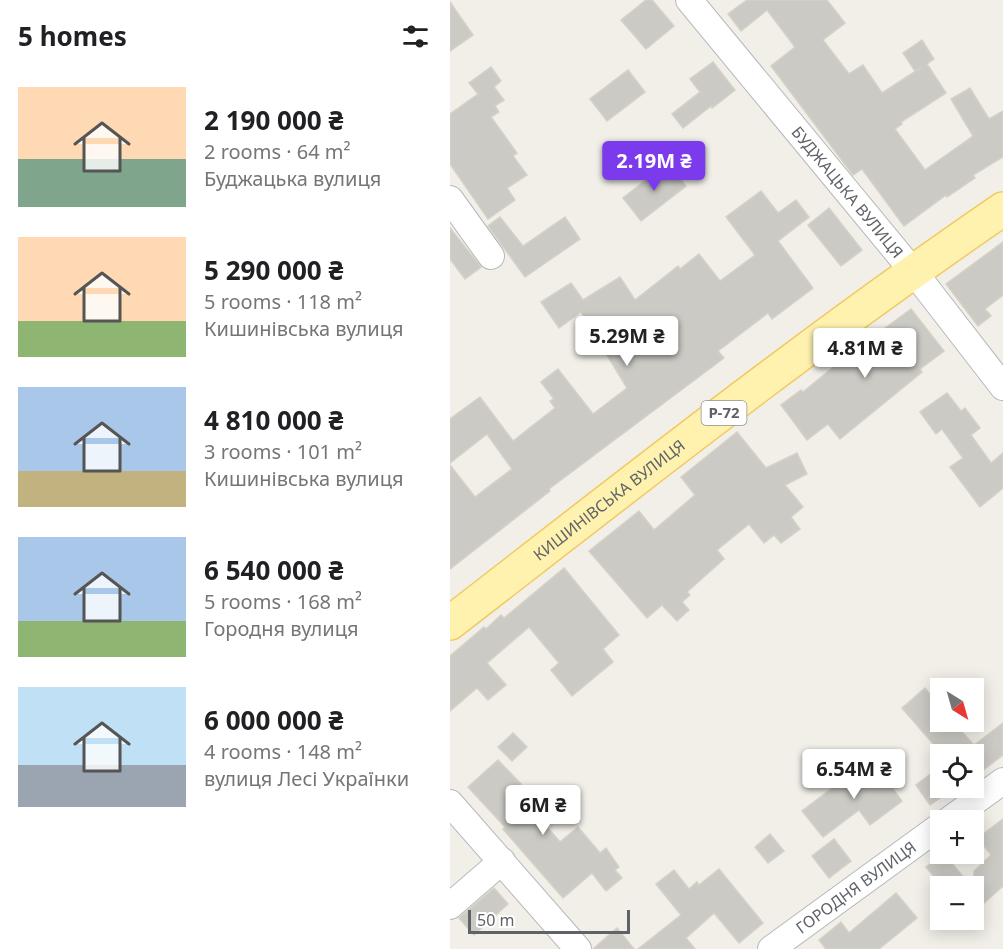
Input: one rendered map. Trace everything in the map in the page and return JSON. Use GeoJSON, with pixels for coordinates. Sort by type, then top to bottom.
{"type":"FeatureCollection","features":[{"type":"Feature","properties":{"kind":"main road","name":"КИШИНІВСЬКА ВУЛИЦЯ"},"geometry":{"type":"LineString","coordinates":[[450,623],[912,271],[1003,209]]}},
{"type":"Feature","properties":{"kind":"street","name":"БУДЖАЦЬКА ВУЛИЦЯ"},"geometry":{"type":"LineString","coordinates":[[689,0],[912,271],[1003,387]]}},
{"type":"Feature","properties":{"kind":"street"},"geometry":{"type":"LineString","coordinates":[[450,199],[491,256]]}},
{"type":"Feature","properties":{"kind":"street"},"geometry":{"type":"LineString","coordinates":[[962,810],[1003,781]]}},
{"type":"Feature","properties":{"kind":"street"},"geometry":{"type":"LineString","coordinates":[[450,803],[578,949]]}},
{"type":"Feature","properties":{"kind":"street","name":"ГОРОДНЯ ВУЛИЦЯ"},"geometry":{"type":"LineString","coordinates":[[771,949],[930,833]]}},
{"type":"Feature","properties":{"kind":"street"},"geometry":{"type":"LineString","coordinates":[[450,906],[501,861]]}},
{"type":"Feature","properties":{"kind":"building"},"geometry":{"type":"Polygon","coordinates":[[[646,0],[652,0],[674,26],[646,49],[621,20],[646,0]]]}},
{"type":"Feature","properties":{"kind":"building"},"geometry":{"type":"Polygon","coordinates":[[[747,0],[827,0],[845,23],[823,40],[849,74],[863,65],[882,93],[922,67],[915,71],[903,53],[922,40],[934,59],[927,64],[946,93],[901,122],[902,124],[895,129],[925,170],[973,136],[951,99],[970,88],[989,119],[1003,111],[1003,157],[973,175],[975,178],[947,197],[946,195],[904,226],[862,169],[853,175],[771,66],[795,47],[767,10],[741,31],[728,14],[747,0]]]}},
{"type":"Feature","properties":{"kind":"building"},"geometry":{"type":"Polygon","coordinates":[[[450,2],[473,35],[450,51],[450,2]]]}},
{"type":"Feature","properties":{"kind":"building"},"geometry":{"type":"Polygon","coordinates":[[[713,62],[735,90],[683,128],[672,114],[700,92],[690,79],[713,62]]]}},
{"type":"Feature","properties":{"kind":"building"},"geometry":{"type":"Polygon","coordinates":[[[491,67],[501,81],[494,87],[504,100],[495,106],[499,112],[491,117],[517,153],[513,156],[527,175],[507,188],[515,200],[488,219],[450,164],[450,114],[478,94],[469,83],[491,67]]]}},
{"type":"Feature","properties":{"kind":"building"},"geometry":{"type":"Polygon","coordinates":[[[628,70],[645,92],[607,121],[590,99],[628,70]]]}},
{"type":"Feature","properties":{"kind":"building"},"geometry":{"type":"Polygon","coordinates":[[[668,163],[686,186],[641,221],[623,198],[668,163]]]}},
{"type":"Feature","properties":{"kind":"building"},"geometry":{"type":"Polygon","coordinates":[[[761,191],[778,213],[796,200],[809,217],[778,241],[813,288],[772,319],[768,313],[718,351],[724,358],[549,489],[550,491],[450,569],[450,465],[475,497],[512,469],[487,434],[450,463],[450,419],[480,397],[513,441],[555,408],[550,401],[554,399],[541,382],[558,369],[593,414],[627,388],[581,312],[559,328],[541,302],[571,283],[583,300],[620,277],[635,300],[678,266],[680,269],[699,254],[720,281],[755,255],[726,217],[761,191]]]}},
{"type":"Feature","properties":{"kind":"building"},"geometry":{"type":"Polygon","coordinates":[[[829,208],[862,250],[841,266],[808,225],[829,208]]]}},
{"type":"Feature","properties":{"kind":"building"},"geometry":{"type":"Polygon","coordinates":[[[500,217],[523,246],[565,217],[580,239],[525,277],[488,226],[500,217]]]}},
{"type":"Feature","properties":{"kind":"building"},"geometry":{"type":"Polygon","coordinates":[[[450,228],[481,267],[465,279],[450,259],[450,228]]]}},
{"type":"Feature","properties":{"kind":"building"},"geometry":{"type":"Polygon","coordinates":[[[1003,242],[1003,295],[985,309],[991,316],[978,326],[946,284],[1003,242]]]}},
{"type":"Feature","properties":{"kind":"building"},"geometry":{"type":"Polygon","coordinates":[[[911,309],[944,351],[920,369],[922,372],[840,439],[828,424],[807,440],[781,405],[801,390],[803,392],[864,342],[911,309]]]}},
{"type":"Feature","properties":{"kind":"building"},"geometry":{"type":"Polygon","coordinates":[[[947,393],[961,411],[965,408],[980,428],[971,435],[991,463],[1003,453],[1003,488],[980,507],[950,467],[963,458],[942,429],[936,434],[920,412],[947,393]]]}},
{"type":"Feature","properties":{"kind":"building"},"geometry":{"type":"Polygon","coordinates":[[[737,432],[766,468],[797,453],[807,474],[785,485],[803,507],[791,517],[800,529],[781,543],[774,535],[764,543],[749,524],[717,550],[724,559],[687,592],[690,595],[682,602],[689,610],[677,621],[662,605],[647,618],[589,551],[639,511],[654,530],[695,495],[681,477],[737,432]]]}},
{"type":"Feature","properties":{"kind":"building"},"geometry":{"type":"Polygon","coordinates":[[[564,568],[619,635],[603,649],[613,662],[572,696],[551,670],[559,663],[529,627],[487,663],[506,685],[488,700],[477,688],[450,711],[450,656],[501,615],[504,618],[564,568]]]}},
{"type":"Feature","properties":{"kind":"building"},"geometry":{"type":"Polygon","coordinates":[[[925,688],[930,694],[930,732],[962,732],[973,744],[933,744],[902,708],[925,688]]]}},
{"type":"Feature","properties":{"kind":"building"},"geometry":{"type":"Polygon","coordinates":[[[1003,723],[1003,755],[984,769],[984,744],[975,744],[1003,723]]]}},
{"type":"Feature","properties":{"kind":"building"},"geometry":{"type":"Polygon","coordinates":[[[513,733],[527,747],[512,761],[498,747],[513,733]]]}},
{"type":"Feature","properties":{"kind":"building"},"geometry":{"type":"Polygon","coordinates":[[[871,759],[902,801],[870,825],[859,810],[823,837],[802,811],[871,759]]]}},
{"type":"Feature","properties":{"kind":"building"},"geometry":{"type":"Polygon","coordinates":[[[498,760],[521,784],[515,790],[560,842],[578,827],[600,853],[606,848],[619,867],[615,870],[622,878],[606,891],[592,873],[563,898],[503,829],[505,827],[468,787],[498,760]]]}},
{"type":"Feature","properties":{"kind":"building"},"geometry":{"type":"Polygon","coordinates":[[[930,774],[930,798],[940,798],[930,805],[916,785],[930,774]]]}},
{"type":"Feature","properties":{"kind":"building"},"geometry":{"type":"Polygon","coordinates":[[[1003,819],[1003,886],[984,903],[984,876],[974,876],[974,871],[991,855],[984,846],[984,833],[1003,819]]]}},
{"type":"Feature","properties":{"kind":"building"},"geometry":{"type":"Polygon","coordinates":[[[770,834],[784,851],[768,863],[755,847],[770,834]]]}},
{"type":"Feature","properties":{"kind":"building"},"geometry":{"type":"Polygon","coordinates":[[[834,839],[851,861],[829,878],[812,856],[834,839]]]}},
{"type":"Feature","properties":{"kind":"building"},"geometry":{"type":"Polygon","coordinates":[[[930,864],[952,864],[963,876],[934,876],[926,867],[930,864]]]}},
{"type":"Feature","properties":{"kind":"building"},"geometry":{"type":"Polygon","coordinates":[[[719,869],[763,923],[739,943],[714,913],[686,938],[695,949],[638,949],[681,915],[656,884],[674,870],[689,889],[697,882],[699,885],[719,869]]]}},
{"type":"Feature","properties":{"kind":"building"},"geometry":{"type":"Polygon","coordinates":[[[494,888],[508,904],[474,935],[459,918],[494,888]]]}},
{"type":"Feature","properties":{"kind":"building"},"geometry":{"type":"Polygon","coordinates":[[[896,893],[917,918],[879,949],[826,949],[819,940],[841,922],[849,933],[896,893]]]}},
{"type":"Feature","properties":{"kind":"building"},"geometry":{"type":"Polygon","coordinates":[[[617,928],[634,949],[593,949],[617,928]]]}}]}
